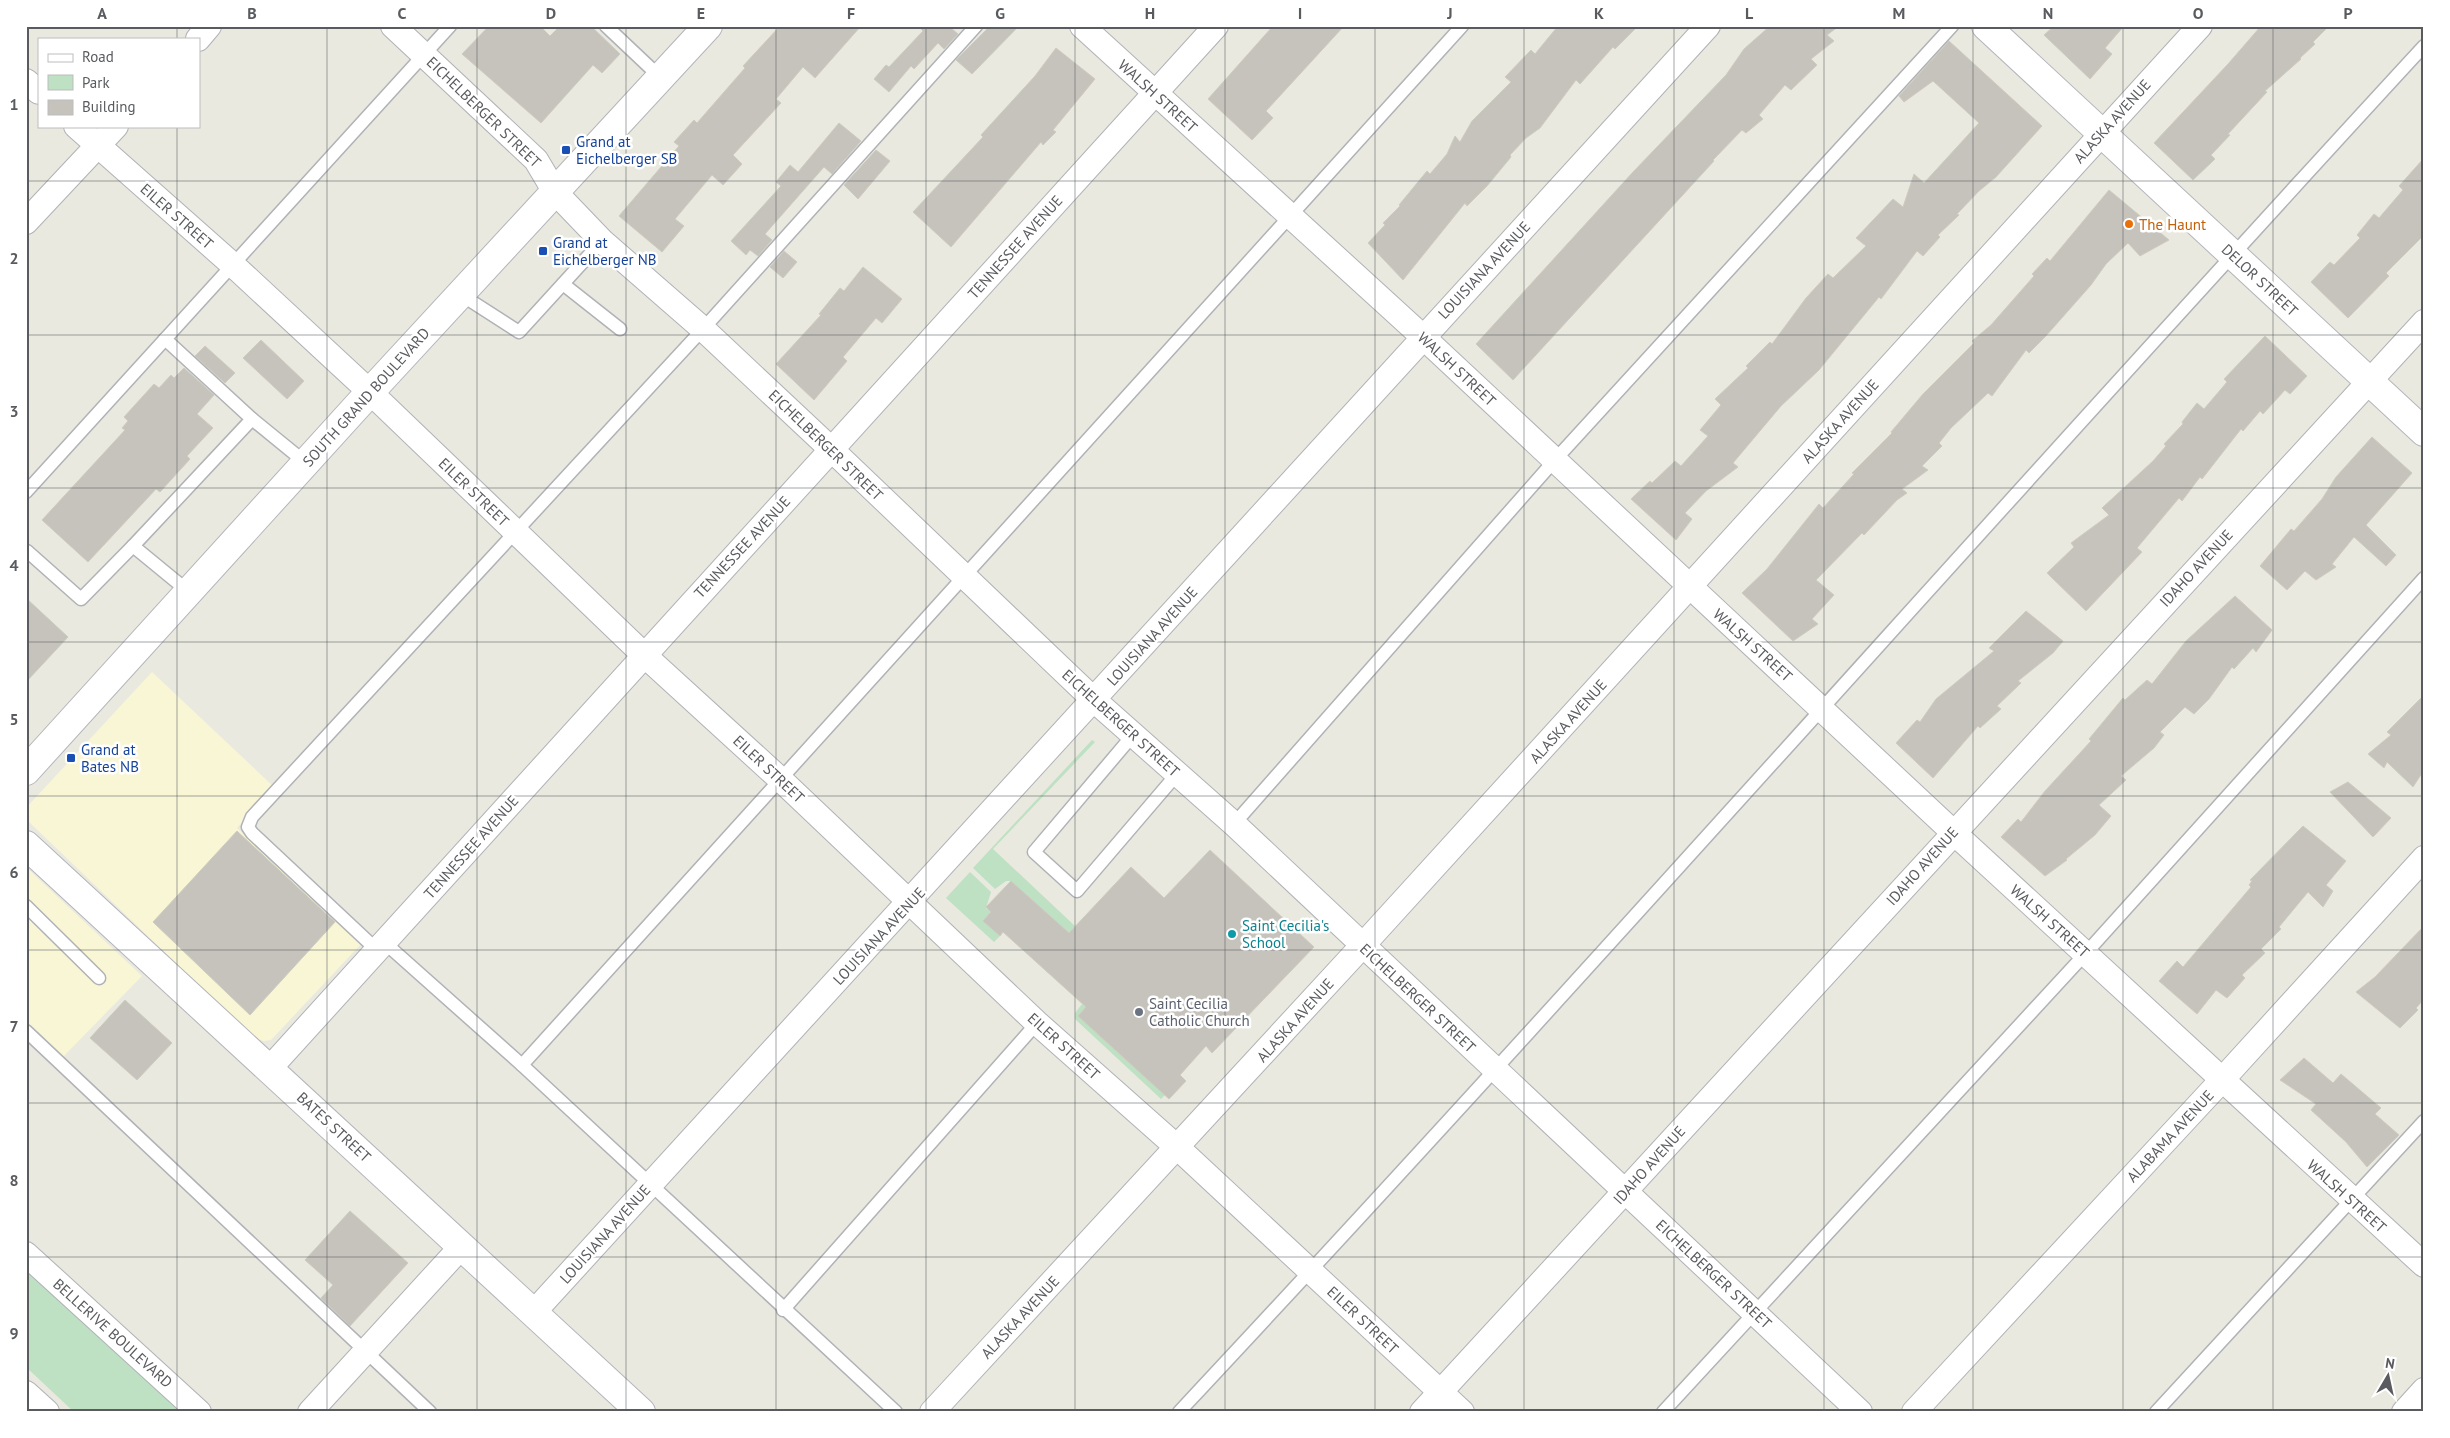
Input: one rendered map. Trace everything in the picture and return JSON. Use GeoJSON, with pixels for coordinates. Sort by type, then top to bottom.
{"type":"FeatureCollection","features":[{"type":"Feature","properties":{"kind":"main road","name":"SOUTH GRAND BOULEVARD"},"geometry":{"type":"LineString","coordinates":[[26,771],[370,392],[708,26]]}},
{"type":"Feature","properties":{"kind":"main road","name":"DELOR STREET"},"geometry":{"type":"LineString","coordinates":[[1986,26],[2100,134],[2424,432]]}},
{"type":"Feature","properties":{"kind":"main road","name":"BATES STREET"},"geometry":{"type":"LineString","coordinates":[[26,845],[270,1068],[640,1412]]}},
{"type":"Feature","properties":{"kind":"street"},"geometry":{"type":"LineString","coordinates":[[199,38],[209,26]]}},
{"type":"Feature","properties":{"kind":"street","name":"EICHELBERGER STREET"},"geometry":{"type":"LineString","coordinates":[[393,26],[536,160],[554,192],[602,241],[703,330],[832,450],[1094,700],[1234,824],[1860,1412]]}},
{"type":"Feature","properties":{"kind":"street","name":"WALSH STREET"},"geometry":{"type":"LineString","coordinates":[[1082,26],[1154,94],[1423,337],[1953,832],[2424,1265]]}},
{"type":"Feature","properties":{"kind":"street","name":"TENNESSEE AVENUE"},"geometry":{"type":"LineString","coordinates":[[270,1068],[382,947],[643,654],[832,450],[1216,26]]}},
{"type":"Feature","properties":{"kind":"street","name":"LOUISIANA AVENUE"},"geometry":{"type":"LineString","coordinates":[[534,1312],[1708,26]]}},
{"type":"Feature","properties":{"kind":"street","name":"ALASKA AVENUE"},"geometry":{"type":"LineString","coordinates":[[932,1412],[1178,1148],[2200,26]]}},
{"type":"Feature","properties":{"kind":"street"},"geometry":{"type":"LineString","coordinates":[[26,81],[38,91]]}},
{"type":"Feature","properties":{"kind":"street","name":"EILER STREET"},"geometry":{"type":"LineString","coordinates":[[78,128],[233,265],[370,392],[643,654],[780,779],[1037,1023],[1178,1148],[1462,1412]]}},
{"type":"Feature","properties":{"kind":"street"},"geometry":{"type":"LineString","coordinates":[[26,222],[114,128]]}},
{"type":"Feature","properties":{"kind":"street","name":"IDAHO AVENUE"},"geometry":{"type":"LineString","coordinates":[[1422,1412],[1953,832],[2424,322]]}},
{"type":"Feature","properties":{"kind":"street","name":"ALABAMA AVENUE"},"geometry":{"type":"LineString","coordinates":[[1914,1412],[2222,1081],[2424,858]]}},
{"type":"Feature","properties":{"kind":"street"},"geometry":{"type":"LineString","coordinates":[[310,1412],[462,1246]]}},
{"type":"Feature","properties":{"kind":"street","name":"BELLERIVE BOULEVARD"},"geometry":{"type":"LineString","coordinates":[[26,1254],[199,1412]]}},
{"type":"Feature","properties":{"kind":"street"},"geometry":{"type":"LineString","coordinates":[[2404,1412],[2424,1390]]}},
{"type":"Feature","properties":{"kind":"street"},"geometry":{"type":"LineString","coordinates":[[26,1393],[47,1412]]}},
{"type":"Feature","properties":{"kind":"lane"},"geometry":{"type":"LineString","coordinates":[[26,492],[450,26]]}},
{"type":"Feature","properties":{"kind":"lane"},"geometry":{"type":"LineString","coordinates":[[606,26],[660,77]]}},
{"type":"Feature","properties":{"kind":"lane"},"geometry":{"type":"LineString","coordinates":[[896,1412],[783,1310],[522,1065],[382,947],[252,833],[248,827],[252,818],[703,330],[976,26]]}},
{"type":"Feature","properties":{"kind":"lane"},"geometry":{"type":"LineString","coordinates":[[522,1065],[1462,26]]}},
{"type":"Feature","properties":{"kind":"lane"},"geometry":{"type":"LineString","coordinates":[[1234,824],[1554,461],[1952,26]]}},
{"type":"Feature","properties":{"kind":"lane"},"geometry":{"type":"LineString","coordinates":[[1178,1412],[1310,1271],[1823,710],[2232,254],[2424,46]]}},
{"type":"Feature","properties":{"kind":"lane"},"geometry":{"type":"LineString","coordinates":[[460,294],[519,332],[602,241]]}},
{"type":"Feature","properties":{"kind":"lane"},"geometry":{"type":"LineString","coordinates":[[563,284],[620,329]]}},
{"type":"Feature","properties":{"kind":"lane"},"geometry":{"type":"LineString","coordinates":[[165,340],[252,418],[306,463]]}},
{"type":"Feature","properties":{"kind":"lane"},"geometry":{"type":"LineString","coordinates":[[27,551],[81,599],[134,546],[252,418]]}},
{"type":"Feature","properties":{"kind":"lane"},"geometry":{"type":"LineString","coordinates":[[134,546],[189,592]]}},
{"type":"Feature","properties":{"kind":"lane"},"geometry":{"type":"LineString","coordinates":[[1664,1412],[1754,1312],[2086,954],[2424,578]]}},
{"type":"Feature","properties":{"kind":"lane"},"geometry":{"type":"LineString","coordinates":[[1133,735],[1034,852],[1076,891],[1177,774]]}},
{"type":"Feature","properties":{"kind":"lane"},"geometry":{"type":"LineString","coordinates":[[26,906],[99,978]]}},
{"type":"Feature","properties":{"kind":"lane"},"geometry":{"type":"LineString","coordinates":[[783,1310],[1037,1023]]}},
{"type":"Feature","properties":{"kind":"lane"},"geometry":{"type":"LineString","coordinates":[[26,1031],[430,1412]]}},
{"type":"Feature","properties":{"kind":"lane"},"geometry":{"type":"LineString","coordinates":[[2156,1412],[2424,1121]]}},
{"type":"Feature","properties":{"kind":"shaded area"},"geometry":{"type":"Polygon","coordinates":[[[152,672],[274,787],[237,828],[362,943],[271,1040],[264,1041],[254,1038],[26,819],[26,808],[152,672]]]}},
{"type":"Feature","properties":{"kind":"shaded area"},"geometry":{"type":"Polygon","coordinates":[[[26,867],[142,976],[63,1057],[26,1025],[26,867]]]}},
{"type":"Feature","properties":{"kind":"green space"},"geometry":{"type":"Polygon","coordinates":[[[1092,740],[1095,742],[993,849],[1075,926],[1069,934],[1011,881],[1006,881],[995,889],[973,868],[1092,740]]]}},
{"type":"Feature","properties":{"kind":"green space"},"geometry":{"type":"Polygon","coordinates":[[[970,872],[991,892],[986,908],[991,912],[984,921],[1000,936],[994,942],[946,898],[970,872]]]}},
{"type":"Feature","properties":{"kind":"green space"},"geometry":{"type":"Polygon","coordinates":[[[1082,1004],[1086,1007],[1078,1016],[1165,1095],[1161,1099],[1075,1019],[1075,1013],[1082,1004]]]}},
{"type":"Feature","properties":{"kind":"green space"},"geometry":{"type":"Polygon","coordinates":[[[26,1270],[180,1412],[74,1412],[26,1367],[26,1270]]]}},
{"type":"Feature","properties":{"kind":"building"},"geometry":{"type":"Polygon","coordinates":[[[489,26],[540,26],[550,36],[560,26],[591,26],[620,54],[602,73],[593,65],[541,123],[462,54],[489,26]]]}},
{"type":"Feature","properties":{"kind":"building"},"geometry":{"type":"Polygon","coordinates":[[[780,26],[861,26],[815,78],[803,67],[776,99],[781,103],[733,155],[742,164],[723,185],[712,175],[675,219],[684,226],[662,252],[619,216],[679,146],[674,142],[694,120],[697,123],[745,68],[743,66],[780,26]]]}},
{"type":"Feature","properties":{"kind":"building"},"geometry":{"type":"Polygon","coordinates":[[[918,26],[953,26],[951,28],[958,34],[944,49],[938,43],[914,69],[911,66],[889,92],[874,79],[886,65],[889,67],[923,31],[918,26]]]}},
{"type":"Feature","properties":{"kind":"building"},"geometry":{"type":"Polygon","coordinates":[[[990,26],[1019,26],[972,74],[956,60],[990,26]]]}},
{"type":"Feature","properties":{"kind":"building"},"geometry":{"type":"Polygon","coordinates":[[[1273,26],[1344,26],[1266,111],[1273,118],[1252,140],[1208,99],[1273,26]]]}},
{"type":"Feature","properties":{"kind":"building"},"geometry":{"type":"Polygon","coordinates":[[[1558,26],[1638,26],[1615,49],[1613,47],[1580,84],[1576,80],[1540,128],[1526,138],[1510,155],[1511,157],[1487,186],[1467,206],[1465,203],[1403,280],[1368,243],[1385,225],[1383,223],[1400,206],[1427,171],[1430,174],[1447,154],[1455,136],[1460,142],[1472,121],[1511,82],[1505,77],[1531,50],[1535,54],[1558,26]]]}},
{"type":"Feature","properties":{"kind":"building"},"geometry":{"type":"Polygon","coordinates":[[[1770,26],[1839,26],[1827,35],[1834,41],[1811,59],[1817,65],[1791,90],[1785,85],[1759,115],[1763,119],[1746,133],[1742,130],[1713,160],[1513,380],[1476,344],[1633,172],[1726,75],[1744,49],[1770,26]]]}},
{"type":"Feature","properties":{"kind":"building"},"geometry":{"type":"Polygon","coordinates":[[[2054,26],[2124,26],[2105,48],[2112,54],[2090,79],[2044,35],[2054,26]]]}},
{"type":"Feature","properties":{"kind":"building"},"geometry":{"type":"Polygon","coordinates":[[[2261,26],[2329,26],[2313,42],[2315,44],[2301,59],[2265,91],[2267,92],[2211,155],[2215,159],[2193,180],[2154,143],[2261,26]]]}},
{"type":"Feature","properties":{"kind":"building"},"geometry":{"type":"Polygon","coordinates":[[[1949,41],[2042,126],[1996,177],[1979,191],[1957,214],[1959,215],[1938,235],[1940,237],[1923,256],[1917,251],[1881,299],[1879,297],[1819,370],[1781,406],[1733,463],[1738,467],[1706,491],[1685,513],[1692,519],[1676,540],[1631,499],[1650,481],[1652,483],[1675,461],[1681,466],[1708,436],[1700,430],[1721,405],[1715,399],[1748,368],[1746,366],[1770,342],[1772,344],[1806,298],[1828,274],[1833,278],[1866,246],[1856,238],[1893,199],[1903,207],[1914,174],[1924,183],[1979,123],[1933,81],[1904,102],[1899,96],[1949,41]]]}},
{"type":"Feature","properties":{"kind":"building"},"geometry":{"type":"Polygon","coordinates":[[[1056,48],[1095,79],[1053,130],[1056,132],[1043,145],[1041,142],[951,247],[913,212],[983,137],[981,135],[1035,76],[1056,48]]]}},
{"type":"Feature","properties":{"kind":"building"},"geometry":{"type":"Polygon","coordinates":[[[839,123],[861,141],[832,174],[824,167],[765,234],[772,240],[758,256],[750,250],[746,255],[731,241],[781,186],[776,182],[790,165],[798,172],[839,123]]]}},
{"type":"Feature","properties":{"kind":"building"},"geometry":{"type":"Polygon","coordinates":[[[876,150],[890,161],[858,199],[844,185],[876,150]]]}},
{"type":"Feature","properties":{"kind":"building"},"geometry":{"type":"Polygon","coordinates":[[[2424,158],[2424,235],[2386,273],[2389,276],[2348,318],[2311,282],[2330,262],[2334,265],[2360,238],[2357,235],[2374,214],[2379,218],[2403,190],[2399,186],[2424,158]]]}},
{"type":"Feature","properties":{"kind":"building"},"geometry":{"type":"Polygon","coordinates":[[[2109,190],[2169,240],[2140,256],[2128,243],[2106,264],[2091,285],[2045,337],[2029,353],[2026,350],[1992,396],[1988,393],[1951,428],[1939,443],[1942,446],[1922,466],[1928,470],[1902,489],[1907,493],[1897,500],[1864,535],[1862,533],[1816,580],[1834,595],[1812,619],[1818,624],[1793,641],[1742,593],[1767,569],[1819,504],[1823,508],[1854,474],[1852,473],[1892,433],[1923,394],[1974,343],[1972,341],[1991,325],[2034,276],[2032,274],[2047,258],[2050,261],[2109,190]]]}},
{"type":"Feature","properties":{"kind":"building"},"geometry":{"type":"Polygon","coordinates":[[[784,251],[797,262],[783,278],[770,267],[784,251]]]}},
{"type":"Feature","properties":{"kind":"building"},"geometry":{"type":"Polygon","coordinates":[[[863,267],[902,299],[882,323],[876,318],[843,357],[847,361],[814,400],[776,364],[821,315],[819,314],[840,288],[844,291],[863,267]]]}},
{"type":"Feature","properties":{"kind":"building"},"geometry":{"type":"Polygon","coordinates":[[[2265,336],[2307,376],[2290,394],[2285,390],[2263,414],[2260,411],[2243,431],[2241,429],[2202,479],[2200,477],[2182,501],[2179,498],[2137,548],[2142,552],[2086,611],[2047,573],[2074,547],[2071,543],[2109,515],[2102,508],[2153,461],[2166,446],[2164,444],[2183,424],[2182,422],[2197,403],[2204,409],[2227,382],[2224,379],[2265,336]]]}},
{"type":"Feature","properties":{"kind":"building"},"geometry":{"type":"Polygon","coordinates":[[[261,340],[304,381],[287,399],[243,358],[261,340]]]}},
{"type":"Feature","properties":{"kind":"building"},"geometry":{"type":"Polygon","coordinates":[[[205,346],[235,373],[225,383],[195,356],[205,346]]]}},
{"type":"Feature","properties":{"kind":"building"},"geometry":{"type":"Polygon","coordinates":[[[184,368],[214,395],[197,414],[213,428],[187,456],[190,459],[160,492],[156,489],[88,562],[42,520],[125,430],[122,428],[128,421],[124,417],[154,384],[159,388],[171,375],[174,378],[184,368]]]}},
{"type":"Feature","properties":{"kind":"building"},"geometry":{"type":"Polygon","coordinates":[[[2372,437],[2412,473],[2366,525],[2396,555],[2386,566],[2354,537],[2332,564],[2336,567],[2316,580],[2305,571],[2287,590],[2260,566],[2291,529],[2294,531],[2322,499],[2336,477],[2372,437]]]}},
{"type":"Feature","properties":{"kind":"building"},"geometry":{"type":"Polygon","coordinates":[[[2235,596],[2272,630],[2256,652],[2253,648],[2234,669],[2232,667],[2209,699],[2194,714],[2185,707],[2160,732],[2164,735],[2154,748],[2121,776],[2126,780],[2099,805],[2111,816],[2095,835],[2067,860],[2045,876],[2001,837],[2018,819],[2021,822],[2045,791],[2091,741],[2089,739],[2123,698],[2125,700],[2147,680],[2152,684],[2186,641],[2235,596]]]}},
{"type":"Feature","properties":{"kind":"building"},"geometry":{"type":"Polygon","coordinates":[[[26,598],[68,637],[26,682],[26,598]]]}},
{"type":"Feature","properties":{"kind":"building"},"geometry":{"type":"Polygon","coordinates":[[[2026,611],[2063,641],[2053,653],[2018,681],[2021,683],[1997,706],[2001,709],[1980,728],[1978,726],[1933,778],[1896,743],[1917,720],[1920,722],[1936,699],[1994,651],[1989,648],[2026,611]]]}},
{"type":"Feature","properties":{"kind":"building"},"geometry":{"type":"Polygon","coordinates":[[[2424,695],[2424,770],[2413,787],[2387,762],[2384,768],[2368,754],[2391,735],[2387,732],[2424,695]]]}},
{"type":"Feature","properties":{"kind":"building"},"geometry":{"type":"Polygon","coordinates":[[[2348,782],[2391,818],[2373,837],[2330,792],[2348,782]]]}},
{"type":"Feature","properties":{"kind":"building"},"geometry":{"type":"Polygon","coordinates":[[[2303,826],[2346,861],[2326,885],[2333,891],[2323,907],[2308,892],[2279,927],[2281,929],[2261,949],[2265,953],[2242,975],[2245,978],[2227,998],[2216,990],[2197,1014],[2159,981],[2177,961],[2183,967],[2251,887],[2249,885],[2252,881],[2250,880],[2303,826]]]}},
{"type":"Feature","properties":{"kind":"building"},"geometry":{"type":"Polygon","coordinates":[[[237,831],[335,922],[250,1015],[153,922],[237,831]]]}},
{"type":"Feature","properties":{"kind":"building"},"geometry":{"type":"Polygon","coordinates":[[[1210,850],[1314,947],[1212,1053],[1206,1046],[1180,1075],[1186,1081],[1169,1099],[1078,1016],[1086,1007],[1003,932],[1000,936],[983,921],[991,912],[986,907],[1011,881],[1069,933],[1131,867],[1164,898],[1210,850]]]}},
{"type":"Feature","properties":{"kind":"building"},"geometry":{"type":"Polygon","coordinates":[[[2424,926],[2424,999],[2416,1008],[2418,1010],[2400,1028],[2356,992],[2375,977],[2424,926]]]}},
{"type":"Feature","properties":{"kind":"building"},"geometry":{"type":"Polygon","coordinates":[[[125,1000],[172,1043],[137,1080],[90,1038],[125,1000]]]}},
{"type":"Feature","properties":{"kind":"building"},"geometry":{"type":"Polygon","coordinates":[[[2304,1058],[2333,1083],[2341,1074],[2381,1108],[2375,1114],[2399,1135],[2367,1167],[2346,1142],[2311,1110],[2316,1104],[2280,1080],[2304,1058]]]}},
{"type":"Feature","properties":{"kind":"building"},"geometry":{"type":"Polygon","coordinates":[[[350,1211],[408,1263],[350,1326],[321,1298],[333,1285],[305,1260],[350,1211]]]}},
{"type":"Feature","properties":{"kind":"place","name":"Grand at Eichelberger SB"},"geometry":{"type":"Point","coordinates":[566,150]}},
{"type":"Feature","properties":{"kind":"place","name":"The Haunt"},"geometry":{"type":"Point","coordinates":[2129,224]}},
{"type":"Feature","properties":{"kind":"place","name":"Grand at Eichelberger NB"},"geometry":{"type":"Point","coordinates":[543,251]}},
{"type":"Feature","properties":{"kind":"place","name":"Grand at Bates NB"},"geometry":{"type":"Point","coordinates":[71,758]}},
{"type":"Feature","properties":{"kind":"place","name":"Saint Cecilia's School"},"geometry":{"type":"Point","coordinates":[1232,934]}},
{"type":"Feature","properties":{"kind":"place","name":"Saint Cecilia Catholic Church"},"geometry":{"type":"Point","coordinates":[1139,1012]}}]}
